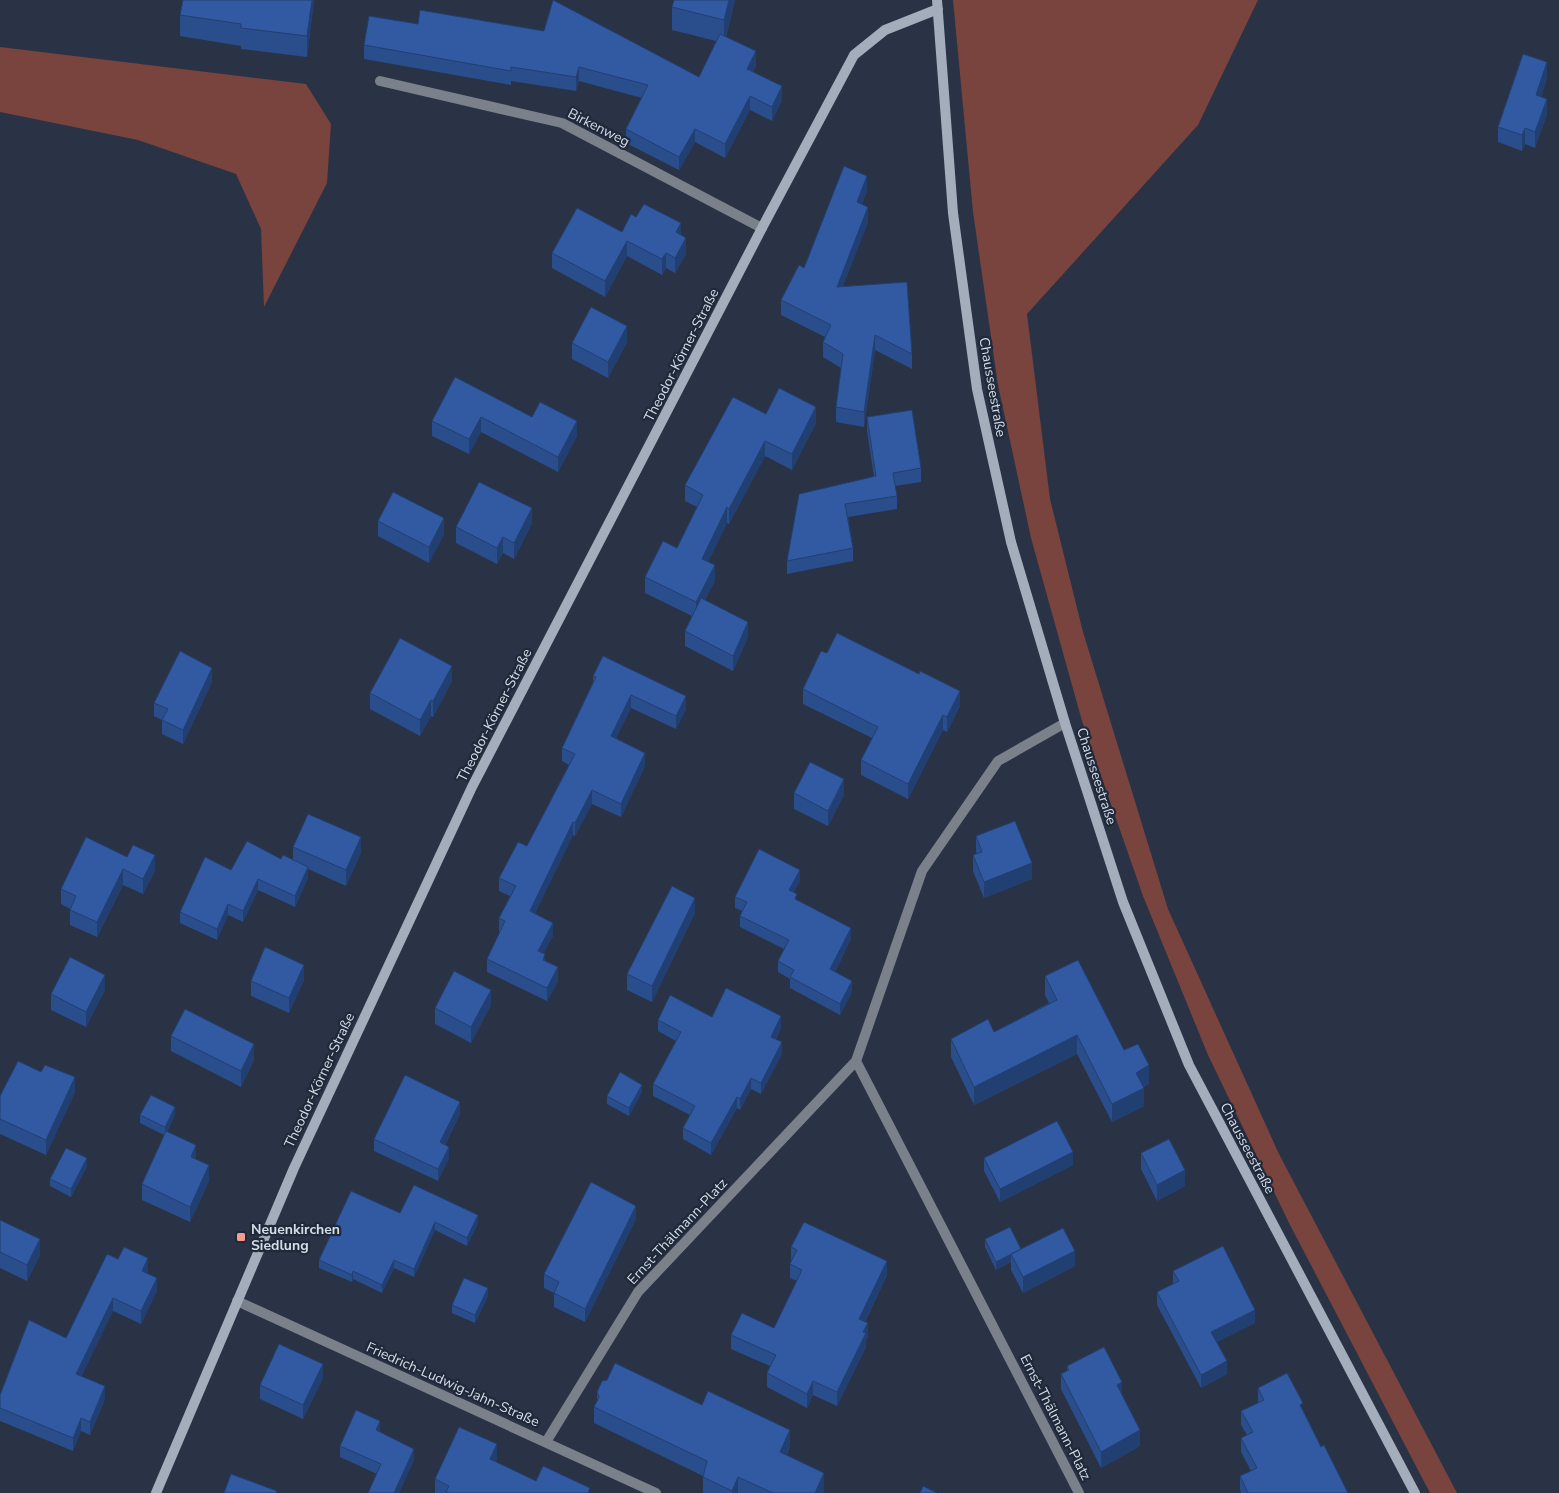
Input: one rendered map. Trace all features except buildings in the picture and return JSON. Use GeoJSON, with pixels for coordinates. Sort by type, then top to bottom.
{"type":"FeatureCollection","features":[{"type":"Feature","properties":{"kind":"street","name":"Theodor-Körner-Straße"},"geometry":{"type":"LineString","coordinates":[[156,1493],[300,1153],[472,787],[762,228],[854,55],[885,30],[938,4]]}},
{"type":"Feature","properties":{"kind":"street","name":"Chausseestraße"},"geometry":{"type":"LineString","coordinates":[[938,4],[953,213],[977,389],[1011,542],[1065,722],[1123,902],[1189,1066],[1416,1493]]}},
{"type":"Feature","properties":{"kind":"street","name":"Birkenweg"},"geometry":{"type":"LineString","coordinates":[[380,81],[562,122],[762,228]]}},
{"type":"Feature","properties":{"kind":"street","name":"Ernst-Thälmann-Platz"},"geometry":{"type":"LineString","coordinates":[[546,1442],[638,1292],[856,1061],[922,871],[998,761],[1065,722]]}},
{"type":"Feature","properties":{"kind":"street","name":"Ernst-Thälmann-Platz"},"geometry":{"type":"LineString","coordinates":[[856,1061],[1079,1493]]}},
{"type":"Feature","properties":{"kind":"street","name":"Friedrich-Ludwig-Jahn-Straße"},"geometry":{"type":"LineString","coordinates":[[237,1301],[656,1493]]}},
{"type":"Feature","properties":{"kind":"shaded area"},"geometry":{"type":"Polygon","coordinates":[[[953,0],[1258,0],[1198,125],[1027,314],[1050,499],[1083,632],[1168,909],[1279,1154],[1457,1493],[1430,1493],[1289,1223],[1208,1055],[1143,896],[1082,721],[1031,538],[998,385],[973,212],[953,0]]]}},
{"type":"Feature","properties":{"kind":"shaded area"},"geometry":{"type":"Polygon","coordinates":[[[0,47],[306,84],[331,124],[327,183],[264,307],[261,229],[236,174],[138,140],[0,112],[0,47]]]}},
{"type":"Feature","properties":{"kind":"place","name":"Neuenkirchen Siedlung"},"geometry":{"type":"Point","coordinates":[241,1237]}}]}
